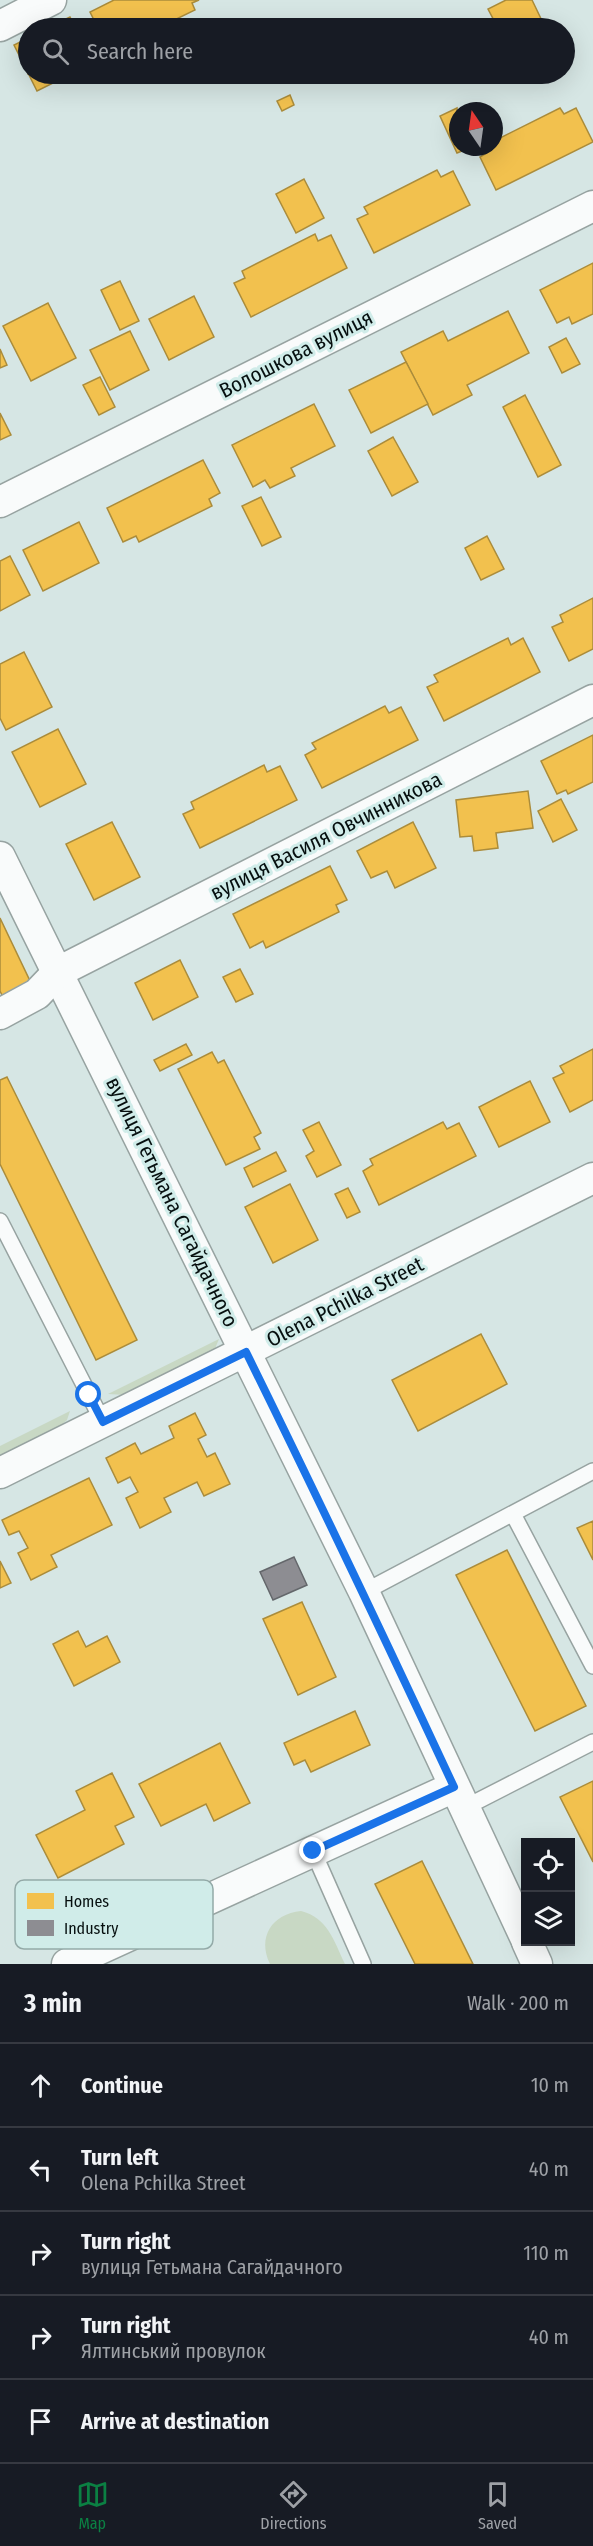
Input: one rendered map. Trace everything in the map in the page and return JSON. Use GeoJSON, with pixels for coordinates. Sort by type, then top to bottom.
{"type":"FeatureCollection","features":[{"type":"Feature","properties":{"kind":"street"},"geometry":{"type":"LineString","coordinates":[[0,26],[51,0]]}},
{"type":"Feature","properties":{"kind":"street","name":"Волошкова вулиця"},"geometry":{"type":"LineString","coordinates":[[0,502],[593,206]]}},
{"type":"Feature","properties":{"kind":"street","name":"вулиця Василя Овчинникова"},"geometry":{"type":"LineString","coordinates":[[0,1014],[37,994],[58,972],[593,700]]}},
{"type":"Feature","properties":{"kind":"street","name":"вулиця Гетьмана Сагайдачного"},"geometry":{"type":"LineString","coordinates":[[0,857],[364,1592],[521,1929]]}},
{"type":"Feature","properties":{"kind":"street","name":"Olena Pchilka Street"},"geometry":{"type":"LineString","coordinates":[[0,1473],[593,1178]]}},
{"type":"Feature","properties":{"kind":"street"},"geometry":{"type":"LineString","coordinates":[[213,1897],[313,1851],[459,1798]]}},
{"type":"Feature","properties":{"kind":"street","name":"вулиця Гетьмана Сагайдачного"},"geometry":{"type":"LineString","coordinates":[[529,1946],[537,1964]]}},
{"type":"Feature","properties":{"kind":"street"},"geometry":{"type":"LineString","coordinates":[[67,1964],[100,1949]]}},
{"type":"Feature","properties":{"kind":"lane"},"geometry":{"type":"LineString","coordinates":[[0,1221],[103,1422]]}},
{"type":"Feature","properties":{"kind":"lane"},"geometry":{"type":"LineString","coordinates":[[364,1592],[593,1472]]}},
{"type":"Feature","properties":{"kind":"lane"},"geometry":{"type":"LineString","coordinates":[[513,1514],[593,1666]]}},
{"type":"Feature","properties":{"kind":"lane"},"geometry":{"type":"LineString","coordinates":[[459,1798],[593,1742]]}},
{"type":"Feature","properties":{"kind":"lane"},"geometry":{"type":"LineString","coordinates":[[313,1851],[363,1964]]}},
{"type":"Feature","properties":{"kind":"green space"},"geometry":{"type":"Polygon","coordinates":[[[219,1339],[214,1351],[126,1395],[108,1394],[219,1339]]]}},
{"type":"Feature","properties":{"kind":"green space"},"geometry":{"type":"Polygon","coordinates":[[[70,1411],[67,1420],[59,1427],[0,1458],[0,1446],[70,1411]]]}},
{"type":"Feature","properties":{"kind":"green space"},"geometry":{"type":"Polygon","coordinates":[[[301,1911],[310,1914],[324,1925],[345,1964],[270,1964],[265,1945],[270,1928],[282,1917],[301,1911]]]}},
{"type":"Feature","properties":{"kind":"building: Homes"},"geometry":{"type":"Polygon","coordinates":[[[114,0],[199,0],[192,3],[195,10],[179,18],[93,18],[90,12],[114,0]]]}},
{"type":"Feature","properties":{"kind":"building: Homes"},"geometry":{"type":"Polygon","coordinates":[[[506,0],[532,0],[541,18],[493,18],[488,9],[506,0]]]}},
{"type":"Feature","properties":{"kind":"building: Homes"},"geometry":{"type":"Polygon","coordinates":[[[34,84],[51,84],[37,91],[34,84]]]}},
{"type":"Feature","properties":{"kind":"building: Homes"},"geometry":{"type":"Polygon","coordinates":[[[290,95],[294,105],[282,111],[277,101],[290,95]]]}},
{"type":"Feature","properties":{"kind":"building: Homes"},"geometry":{"type":"Polygon","coordinates":[[[560,108],[564,114],[576,108],[593,142],[496,190],[480,157],[503,156],[503,136],[560,108]]]}},
{"type":"Feature","properties":{"kind":"building: Homes"},"geometry":{"type":"Polygon","coordinates":[[[449,112],[449,136],[440,116],[449,112]]]}},
{"type":"Feature","properties":{"kind":"building: Homes"},"geometry":{"type":"Polygon","coordinates":[[[437,170],[441,177],[453,171],[470,205],[374,253],[357,219],[368,214],[364,207],[437,170]]]}},
{"type":"Feature","properties":{"kind":"building: Homes"},"geometry":{"type":"Polygon","coordinates":[[[304,179],[324,218],[296,233],[276,194],[304,179]]]}},
{"type":"Feature","properties":{"kind":"building: Homes"},"geometry":{"type":"Polygon","coordinates":[[[315,234],[318,241],[331,235],[347,268],[251,317],[234,283],[245,278],[242,271],[315,234]]]}},
{"type":"Feature","properties":{"kind":"building: Homes"},"geometry":{"type":"Polygon","coordinates":[[[593,263],[593,314],[572,324],[569,317],[557,323],[540,290],[593,263]]]}},
{"type":"Feature","properties":{"kind":"building: Homes"},"geometry":{"type":"Polygon","coordinates":[[[120,281],[139,321],[120,330],[101,290],[120,281]]]}},
{"type":"Feature","properties":{"kind":"building: Homes"},"geometry":{"type":"Polygon","coordinates":[[[194,296],[214,337],[169,360],[149,319],[194,296]]]}},
{"type":"Feature","properties":{"kind":"building: Homes"},"geometry":{"type":"Polygon","coordinates":[[[48,303],[76,358],[31,381],[3,326],[48,303]]]}},
{"type":"Feature","properties":{"kind":"building: Homes"},"geometry":{"type":"Polygon","coordinates":[[[508,311],[529,353],[467,385],[472,395],[433,415],[401,352],[443,331],[448,341],[508,311]]]}},
{"type":"Feature","properties":{"kind":"building: Homes"},"geometry":{"type":"Polygon","coordinates":[[[130,331],[149,370],[110,390],[90,350],[130,331]]]}},
{"type":"Feature","properties":{"kind":"building: Homes"},"geometry":{"type":"Polygon","coordinates":[[[566,338],[580,364],[562,373],[549,347],[566,338]]]}},
{"type":"Feature","properties":{"kind":"building: Homes"},"geometry":{"type":"Polygon","coordinates":[[[0,349],[7,365],[0,368],[0,349]]]}},
{"type":"Feature","properties":{"kind":"building: Homes"},"geometry":{"type":"Polygon","coordinates":[[[406,362],[428,404],[371,433],[349,390],[406,362]]]}},
{"type":"Feature","properties":{"kind":"building: Homes"},"geometry":{"type":"Polygon","coordinates":[[[100,377],[115,407],[99,415],[83,385],[100,377]]]}},
{"type":"Feature","properties":{"kind":"building: Homes"},"geometry":{"type":"Polygon","coordinates":[[[525,395],[561,465],[538,477],[503,407],[525,395]]]}},
{"type":"Feature","properties":{"kind":"building: Homes"},"geometry":{"type":"Polygon","coordinates":[[[314,404],[335,446],[291,468],[295,476],[270,488],[265,480],[253,487],[232,445],[314,404]]]}},
{"type":"Feature","properties":{"kind":"building: Homes"},"geometry":{"type":"Polygon","coordinates":[[[0,413],[11,435],[0,440],[0,413]]]}},
{"type":"Feature","properties":{"kind":"building: Homes"},"geometry":{"type":"Polygon","coordinates":[[[393,437],[418,482],[392,496],[368,451],[393,437]]]}},
{"type":"Feature","properties":{"kind":"building: Homes"},"geometry":{"type":"Polygon","coordinates":[[[203,460],[220,493],[209,499],[212,506],[139,542],[136,536],[123,542],[107,508],[203,460]]]}},
{"type":"Feature","properties":{"kind":"building: Homes"},"geometry":{"type":"Polygon","coordinates":[[[261,497],[281,537],[262,546],[242,506],[261,497]]]}},
{"type":"Feature","properties":{"kind":"building: Homes"},"geometry":{"type":"Polygon","coordinates":[[[79,522],[99,563],[43,591],[23,550],[79,522]]]}},
{"type":"Feature","properties":{"kind":"building: Homes"},"geometry":{"type":"Polygon","coordinates":[[[487,536],[504,569],[481,580],[465,548],[487,536]]]}},
{"type":"Feature","properties":{"kind":"building: Homes"},"geometry":{"type":"Polygon","coordinates":[[[10,556],[30,595],[0,611],[0,561],[10,556]]]}},
{"type":"Feature","properties":{"kind":"building: Homes"},"geometry":{"type":"Polygon","coordinates":[[[593,598],[593,649],[569,661],[552,627],[563,622],[560,615],[593,598]]]}},
{"type":"Feature","properties":{"kind":"building: Homes"},"geometry":{"type":"Polygon","coordinates":[[[508,638],[511,645],[523,638],[540,672],[444,721],[427,687],[438,682],[434,675],[508,638]]]}},
{"type":"Feature","properties":{"kind":"building: Homes"},"geometry":{"type":"Polygon","coordinates":[[[24,652],[52,707],[6,730],[0,718],[0,664],[24,652]]]}},
{"type":"Feature","properties":{"kind":"building: Homes"},"geometry":{"type":"Polygon","coordinates":[[[385,706],[389,713],[401,707],[418,740],[322,788],[305,755],[316,749],[312,743],[385,706]]]}},
{"type":"Feature","properties":{"kind":"building: Homes"},"geometry":{"type":"Polygon","coordinates":[[[58,729],[86,784],[40,807],[12,752],[58,729]]]}},
{"type":"Feature","properties":{"kind":"building: Homes"},"geometry":{"type":"Polygon","coordinates":[[[593,735],[593,782],[568,794],[566,790],[557,794],[541,761],[593,735]]]}},
{"type":"Feature","properties":{"kind":"building: Homes"},"geometry":{"type":"Polygon","coordinates":[[[264,765],[267,772],[280,766],[297,800],[200,848],[183,814],[194,809],[191,802],[264,765]]]}},
{"type":"Feature","properties":{"kind":"building: Homes"},"geometry":{"type":"Polygon","coordinates":[[[528,791],[533,828],[496,833],[498,848],[474,851],[472,836],[460,837],[456,800],[528,791]]]}},
{"type":"Feature","properties":{"kind":"building: Homes"},"geometry":{"type":"Polygon","coordinates":[[[561,799],[577,830],[553,842],[538,811],[561,799]]]}},
{"type":"Feature","properties":{"kind":"building: Homes"},"geometry":{"type":"Polygon","coordinates":[[[112,822],[140,877],[94,900],[66,844],[112,822]]]}},
{"type":"Feature","properties":{"kind":"building: Homes"},"geometry":{"type":"Polygon","coordinates":[[[413,822],[436,868],[395,888],[387,871],[371,878],[357,851],[413,822]]]}},
{"type":"Feature","properties":{"kind":"building: Homes"},"geometry":{"type":"Polygon","coordinates":[[[330,866],[347,900],[336,905],[339,912],[266,948],[263,941],[250,948],[233,914],[330,866]]]}},
{"type":"Feature","properties":{"kind":"building: Homes"},"geometry":{"type":"Polygon","coordinates":[[[0,918],[31,983],[3,997],[0,991],[0,918]]]}},
{"type":"Feature","properties":{"kind":"building: Homes"},"geometry":{"type":"Polygon","coordinates":[[[180,960],[198,997],[153,1020],[135,983],[180,960]]]}},
{"type":"Feature","properties":{"kind":"building: Homes"},"geometry":{"type":"Polygon","coordinates":[[[240,969],[253,994],[236,1002],[223,977],[240,969]]]}},
{"type":"Feature","properties":{"kind":"building: Homes"},"geometry":{"type":"Polygon","coordinates":[[[186,1044],[192,1055],[160,1071],[154,1060],[186,1044]]]}},
{"type":"Feature","properties":{"kind":"building: Homes"},"geometry":{"type":"Polygon","coordinates":[[[593,1049],[593,1100],[570,1112],[553,1078],[564,1073],[560,1066],[593,1049]]]}},
{"type":"Feature","properties":{"kind":"building: Homes"},"geometry":{"type":"Polygon","coordinates":[[[212,1052],[218,1063],[224,1060],[261,1133],[254,1137],[260,1149],[226,1165],[178,1069],[212,1052]]]}},
{"type":"Feature","properties":{"kind":"building: Homes"},"geometry":{"type":"Polygon","coordinates":[[[7,1077],[137,1340],[96,1360],[0,1164],[0,1080],[7,1077]]]}},
{"type":"Feature","properties":{"kind":"building: Homes"},"geometry":{"type":"Polygon","coordinates":[[[530,1081],[550,1122],[499,1147],[479,1107],[530,1081]]]}},
{"type":"Feature","properties":{"kind":"building: Homes"},"geometry":{"type":"Polygon","coordinates":[[[319,1122],[341,1165],[317,1177],[306,1156],[314,1151],[303,1130],[319,1122]]]}},
{"type":"Feature","properties":{"kind":"building: Homes"},"geometry":{"type":"Polygon","coordinates":[[[443,1122],[447,1129],[459,1123],[476,1156],[379,1205],[363,1171],[373,1165],[370,1159],[443,1122]]]}},
{"type":"Feature","properties":{"kind":"building: Homes"},"geometry":{"type":"Polygon","coordinates":[[[276,1152],[286,1171],[253,1187],[244,1168],[276,1152]]]}},
{"type":"Feature","properties":{"kind":"building: Homes"},"geometry":{"type":"Polygon","coordinates":[[[290,1184],[318,1240],[273,1263],[245,1207],[290,1184]]]}},
{"type":"Feature","properties":{"kind":"building: Homes"},"geometry":{"type":"Polygon","coordinates":[[[348,1188],[360,1212],[347,1218],[335,1194],[348,1188]]]}},
{"type":"Feature","properties":{"kind":"building: Homes"},"geometry":{"type":"Polygon","coordinates":[[[481,1334],[507,1384],[418,1431],[392,1380],[481,1334]]]}},
{"type":"Feature","properties":{"kind":"building: Homes"},"geometry":{"type":"Polygon","coordinates":[[[195,1413],[206,1435],[198,1439],[207,1457],[215,1453],[230,1484],[204,1496],[197,1482],[164,1498],[171,1512],[140,1528],[126,1498],[138,1492],[130,1477],[118,1483],[106,1458],[135,1443],[141,1454],[174,1438],[169,1426],[195,1413]]]}},
{"type":"Feature","properties":{"kind":"building: Homes"},"geometry":{"type":"Polygon","coordinates":[[[89,1478],[112,1525],[51,1555],[57,1567],[31,1580],[18,1553],[28,1548],[19,1531],[9,1535],[2,1520],[89,1478]]]}},
{"type":"Feature","properties":{"kind":"building: Homes"},"geometry":{"type":"Polygon","coordinates":[[[593,1521],[593,1560],[577,1528],[593,1521]]]}},
{"type":"Feature","properties":{"kind":"building: Homes"},"geometry":{"type":"Polygon","coordinates":[[[507,1550],[586,1706],[535,1731],[456,1575],[507,1550]]]}},
{"type":"Feature","properties":{"kind":"building: Homes"},"geometry":{"type":"Polygon","coordinates":[[[0,1561],[11,1583],[0,1588],[0,1561]]]}},
{"type":"Feature","properties":{"kind":"building: Homes"},"geometry":{"type":"Polygon","coordinates":[[[302,1602],[336,1677],[298,1695],[263,1619],[302,1602]]]}},
{"type":"Feature","properties":{"kind":"building: Homes"},"geometry":{"type":"Polygon","coordinates":[[[78,1631],[86,1647],[107,1636],[120,1662],[74,1686],[53,1644],[78,1631]]]}},
{"type":"Feature","properties":{"kind":"building: Homes"},"geometry":{"type":"Polygon","coordinates":[[[355,1711],[370,1745],[311,1772],[305,1760],[294,1765],[284,1743],[355,1711]]]}},
{"type":"Feature","properties":{"kind":"building: Homes"},"geometry":{"type":"Polygon","coordinates":[[[220,1743],[250,1803],[214,1821],[206,1804],[161,1826],[139,1784],[220,1743]]]}},
{"type":"Feature","properties":{"kind":"building: Homes"},"geometry":{"type":"Polygon","coordinates":[[[112,1773],[134,1817],[115,1826],[124,1844],[58,1878],[36,1835],[85,1810],[76,1791],[112,1773]]]}},
{"type":"Feature","properties":{"kind":"building: Homes"},"geometry":{"type":"Polygon","coordinates":[[[593,1781],[593,1862],[560,1797],[593,1781]]]}},
{"type":"Feature","properties":{"kind":"building: Homes"},"geometry":{"type":"Polygon","coordinates":[[[422,1861],[473,1964],[415,1964],[375,1884],[422,1861]]]}},
{"type":"Feature","properties":{"kind":"building: Industry"},"geometry":{"type":"Polygon","coordinates":[[[294,1557],[307,1585],[273,1600],[260,1572],[294,1557]]]}},
{"type":"Feature","properties":{"kind":"route"},"geometry":{"type":"LineString","coordinates":[[89,1395],[103,1422],[246,1352],[364,1592],[454,1787],[313,1851]]}}]}
